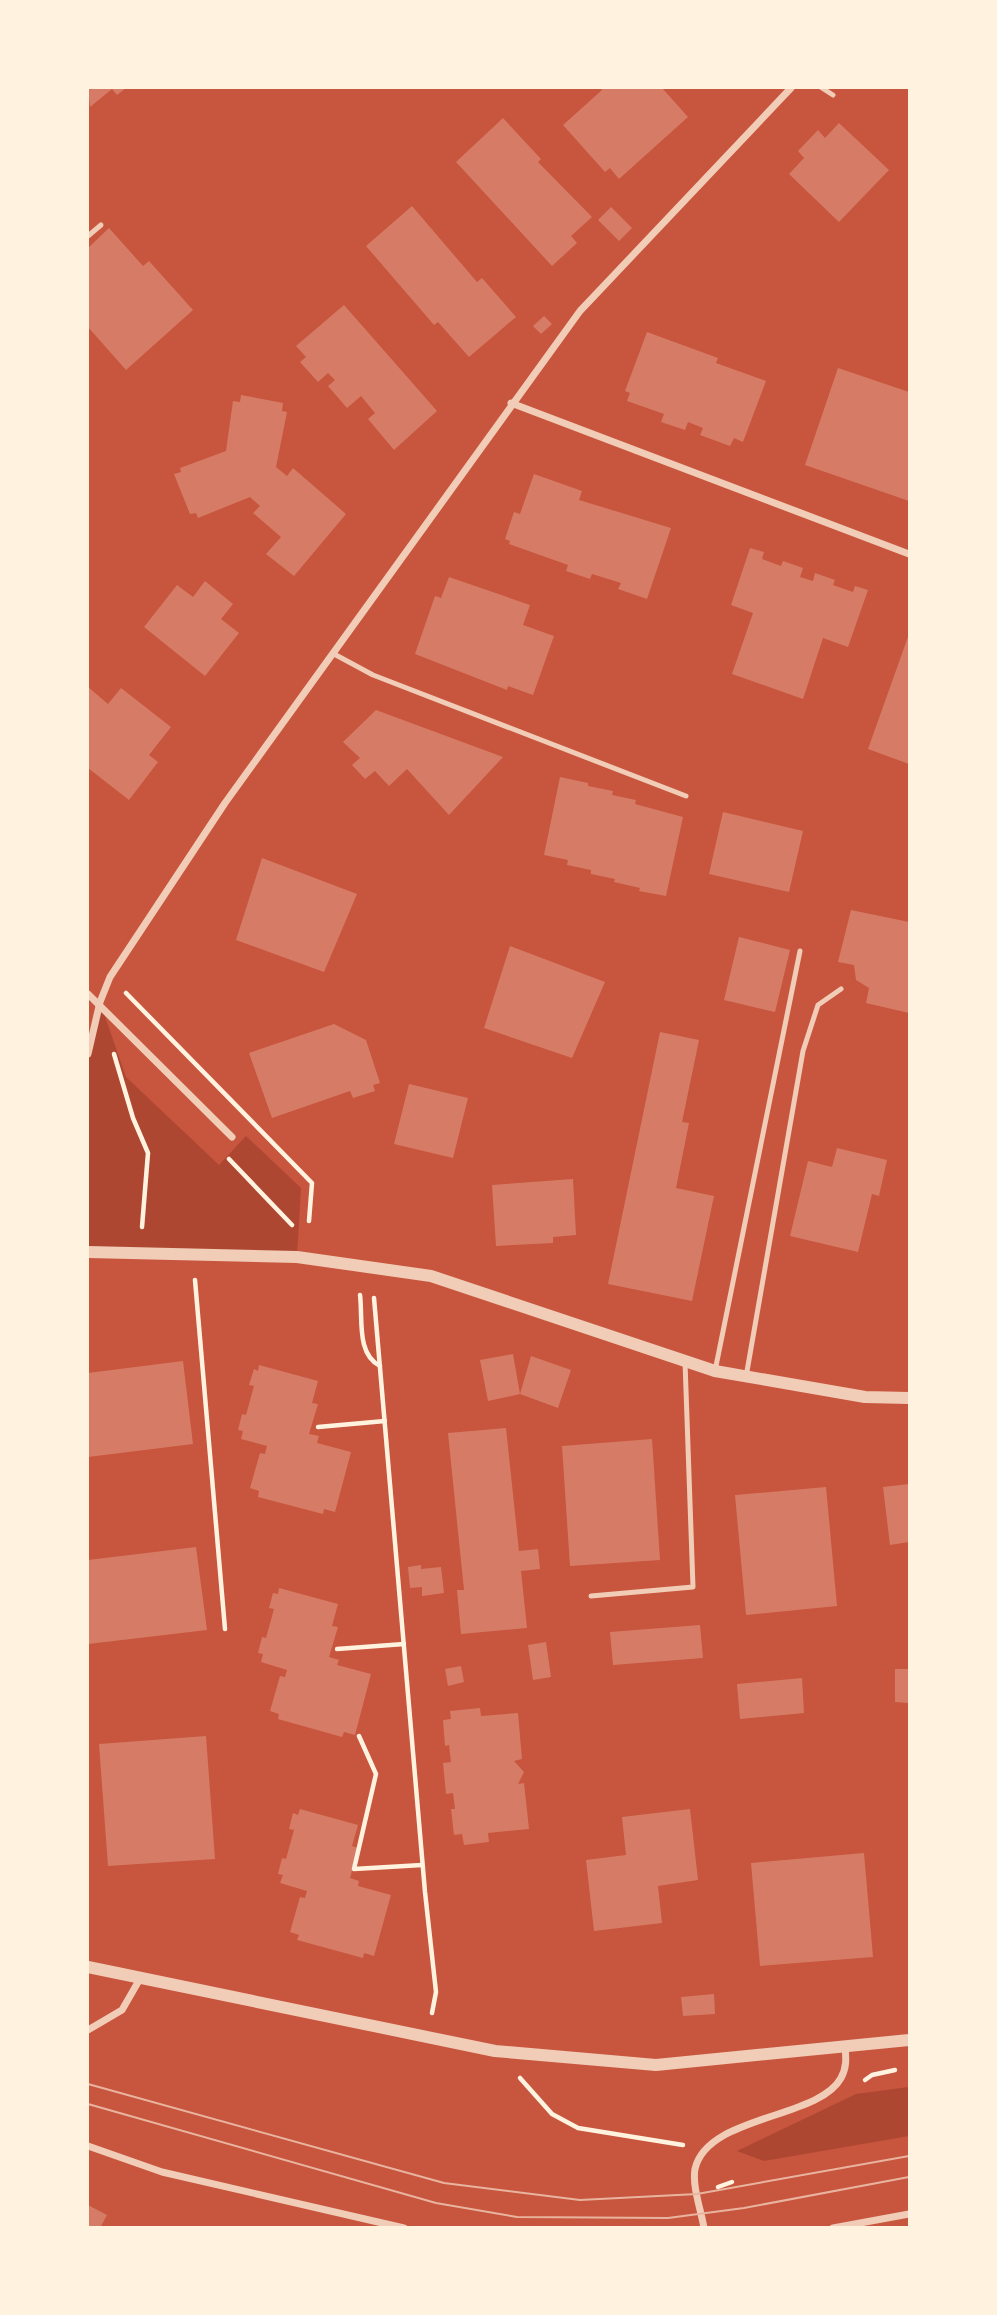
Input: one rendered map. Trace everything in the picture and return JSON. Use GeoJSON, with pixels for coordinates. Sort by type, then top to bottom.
{"type":"FeatureCollection","features":[{"type":"Feature","properties":{"kind":"street"},"geometry":{"type":"LineString","coordinates":[[88,1054],[100,1002],[110,977],[225,803],[511,403],[580,311],[791,88]]}},
{"type":"Feature","properties":{"kind":"street"},"geometry":{"type":"LineString","coordinates":[[511,403],[909,554]]}},
{"type":"Feature","properties":{"kind":"street"},"geometry":{"type":"LineString","coordinates":[[88,994],[100,1002],[232,1137]]}},
{"type":"Feature","properties":{"kind":"street"},"geometry":{"type":"LineString","coordinates":[[88,1252],[297,1257],[431,1276],[715,1371],[865,1397],[909,1398]]}},
{"type":"Feature","properties":{"kind":"street"},"geometry":{"type":"LineString","coordinates":[[88,1967],[495,2051],[656,2066],[909,2040]]}},
{"type":"Feature","properties":{"kind":"street"},"geometry":{"type":"LineString","coordinates":[[88,2030],[122,2010],[141,1977]]}},
{"type":"Feature","properties":{"kind":"street"},"geometry":{"type":"LineString","coordinates":[[704,2228],[695,2170],[704,2149],[736,2130],[833,2089],[846,2066],[845,2046]]}},
{"type":"Feature","properties":{"kind":"street"},"geometry":{"type":"LineString","coordinates":[[88,2146],[162,2172],[404,2228]]}},
{"type":"Feature","properties":{"kind":"street"},"geometry":{"type":"LineString","coordinates":[[833,2228],[909,2214]]}},
{"type":"Feature","properties":{"kind":"lane"},"geometry":{"type":"LineString","coordinates":[[822,88],[833,95]]}},
{"type":"Feature","properties":{"kind":"lane"},"geometry":{"type":"LineString","coordinates":[[88,236],[101,225]]}},
{"type":"Feature","properties":{"kind":"lane"},"geometry":{"type":"LineString","coordinates":[[334,654],[373,675],[686,796]]}},
{"type":"Feature","properties":{"kind":"lane"},"geometry":{"type":"LineString","coordinates":[[715,1371],[800,951]]}},
{"type":"Feature","properties":{"kind":"lane"},"geometry":{"type":"LineString","coordinates":[[746,1377],[803,1051],[818,1005],[841,989]]}},
{"type":"Feature","properties":{"kind":"lane"},"geometry":{"type":"LineString","coordinates":[[591,1595],[693,1587],[685,1362]]}},
{"type":"Feature","properties":{"kind":"path"},"geometry":{"type":"LineString","coordinates":[[100,1002],[133,1118],[148,1153],[142,1227]]}},
{"type":"Feature","properties":{"kind":"path"},"geometry":{"type":"LineString","coordinates":[[251,1118],[220,1150],[292,1224]]}},
{"type":"Feature","properties":{"kind":"path"},"geometry":{"type":"LineString","coordinates":[[195,1279],[225,1629]]}},
{"type":"Feature","properties":{"kind":"path"},"geometry":{"type":"LineString","coordinates":[[360,1295],[365,1350],[372,1362],[380,1366]]}},
{"type":"Feature","properties":{"kind":"path"},"geometry":{"type":"LineString","coordinates":[[374,1298],[422,1865],[436,1992],[432,2013]]}},
{"type":"Feature","properties":{"kind":"path"},"geometry":{"type":"LineString","coordinates":[[318,1427],[385,1421]]}},
{"type":"Feature","properties":{"kind":"path"},"geometry":{"type":"LineString","coordinates":[[337,1649],[404,1644]]}},
{"type":"Feature","properties":{"kind":"path"},"geometry":{"type":"LineString","coordinates":[[359,1735],[376,1774],[354,1869],[422,1865]]}},
{"type":"Feature","properties":{"kind":"path"},"geometry":{"type":"LineString","coordinates":[[495,2051],[552,2113],[578,2128],[704,2149]]}},
{"type":"Feature","properties":{"kind":"shaded area"},"geometry":{"type":"Polygon","coordinates":[[[100,1002],[126,1077],[219,1165],[246,1136],[301,1188],[297,1257],[88,1252],[88,1054],[100,1002]]]}},
{"type":"Feature","properties":{"kind":"shaded area"},"geometry":{"type":"Polygon","coordinates":[[[909,2087],[909,2136],[764,2161],[737,2151],[856,2094],[909,2087]]]}},
{"type":"Feature","properties":{"kind":"building"},"geometry":{"type":"Polygon","coordinates":[[[88,88],[126,88],[117,95],[112,89],[90,107],[88,88]]]}},
{"type":"Feature","properties":{"kind":"building"},"geometry":{"type":"Polygon","coordinates":[[[600,88],[665,88],[663,89],[688,117],[619,179],[610,168],[605,172],[563,125],[602,90],[600,88]]]}},
{"type":"Feature","properties":{"kind":"building"},"geometry":{"type":"Polygon","coordinates":[[[503,118],[541,159],[538,162],[592,217],[571,236],[577,243],[552,266],[456,162],[503,118]]]}},
{"type":"Feature","properties":{"kind":"building"},"geometry":{"type":"Polygon","coordinates":[[[839,123],[889,170],[839,222],[789,174],[804,158],[798,151],[818,130],[825,138],[839,123]]]}},
{"type":"Feature","properties":{"kind":"building"},"geometry":{"type":"Polygon","coordinates":[[[412,206],[477,282],[482,278],[516,317],[469,357],[438,322],[434,325],[366,246],[412,206]]]}},
{"type":"Feature","properties":{"kind":"building"},"geometry":{"type":"Polygon","coordinates":[[[611,207],[632,228],[619,241],[598,220],[611,207]]]}},
{"type":"Feature","properties":{"kind":"building"},"geometry":{"type":"Polygon","coordinates":[[[109,228],[143,266],[149,261],[193,310],[126,370],[88,327],[88,248],[109,228]]]}},
{"type":"Feature","properties":{"kind":"building"},"geometry":{"type":"Polygon","coordinates":[[[344,305],[437,411],[394,450],[368,419],[375,413],[361,396],[347,408],[328,386],[335,380],[328,373],[318,382],[300,362],[306,357],[296,346],[344,305]]]}},
{"type":"Feature","properties":{"kind":"building"},"geometry":{"type":"Polygon","coordinates":[[[544,316],[552,324],[541,334],[533,326],[544,316]]]}},
{"type":"Feature","properties":{"kind":"building"},"geometry":{"type":"Polygon","coordinates":[[[647,332],[718,358],[716,363],[766,381],[743,442],[734,438],[730,446],[700,435],[703,428],[688,422],[685,430],[661,422],[664,414],[627,401],[630,393],[625,391],[647,332]]]}},
{"type":"Feature","properties":{"kind":"building"},"geometry":{"type":"Polygon","coordinates":[[[838,368],[909,392],[909,501],[805,465],[838,368]]]}},
{"type":"Feature","properties":{"kind":"building"},"geometry":{"type":"Polygon","coordinates":[[[241,395],[283,403],[282,411],[287,412],[276,467],[287,476],[293,468],[346,514],[294,576],[266,554],[281,537],[253,513],[260,506],[250,497],[198,518],[196,513],[190,514],[174,474],[181,472],[180,468],[226,451],[233,401],[240,402],[241,395]]]}},
{"type":"Feature","properties":{"kind":"building"},"geometry":{"type":"Polygon","coordinates":[[[534,474],[582,491],[579,500],[671,528],[647,599],[618,589],[621,583],[592,574],[590,579],[566,571],[568,565],[509,544],[510,541],[505,539],[514,512],[520,514],[534,474]]]}},
{"type":"Feature","properties":{"kind":"building"},"geometry":{"type":"Polygon","coordinates":[[[750,548],[764,552],[762,559],[781,566],[783,561],[803,568],[800,577],[813,581],[815,573],[835,580],[833,585],[853,592],[855,586],[868,590],[848,647],[823,638],[803,699],[732,674],[753,613],[731,605],[750,548]]]}},
{"type":"Feature","properties":{"kind":"building"},"geometry":{"type":"Polygon","coordinates":[[[449,577],[530,605],[523,625],[554,636],[533,695],[508,686],[507,690],[415,654],[435,596],[441,598],[449,577]]]}},
{"type":"Feature","properties":{"kind":"building"},"geometry":{"type":"Polygon","coordinates":[[[205,581],[233,604],[221,619],[239,633],[205,676],[144,627],[177,585],[193,597],[205,581]]]}},
{"type":"Feature","properties":{"kind":"building"},"geometry":{"type":"Polygon","coordinates":[[[909,634],[909,764],[868,749],[909,634]]]}},
{"type":"Feature","properties":{"kind":"building"},"geometry":{"type":"Polygon","coordinates":[[[88,687],[108,704],[121,688],[171,727],[149,755],[158,762],[129,800],[88,768],[88,687]]]}},
{"type":"Feature","properties":{"kind":"building"},"geometry":{"type":"Polygon","coordinates":[[[376,710],[503,757],[449,815],[407,769],[389,786],[375,771],[365,779],[352,765],[360,758],[343,742],[376,710]]]}},
{"type":"Feature","properties":{"kind":"building"},"geometry":{"type":"Polygon","coordinates":[[[560,777],[613,791],[612,795],[636,800],[635,804],[683,817],[666,896],[639,891],[640,888],[614,882],[615,879],[591,874],[591,870],[567,865],[568,860],[544,855],[560,777]]]}},
{"type":"Feature","properties":{"kind":"building"},"geometry":{"type":"Polygon","coordinates":[[[723,812],[803,831],[789,892],[709,874],[723,812]]]}},
{"type":"Feature","properties":{"kind":"building"},"geometry":{"type":"Polygon","coordinates":[[[262,858],[357,894],[324,972],[236,940],[262,858]]]}},
{"type":"Feature","properties":{"kind":"building"},"geometry":{"type":"Polygon","coordinates":[[[851,910],[909,922],[909,1013],[866,1003],[869,988],[856,980],[854,965],[838,962],[851,910]]]}},
{"type":"Feature","properties":{"kind":"building"},"geometry":{"type":"Polygon","coordinates":[[[739,937],[790,950],[775,1012],[724,1000],[739,937]]]}},
{"type":"Feature","properties":{"kind":"building"},"geometry":{"type":"Polygon","coordinates":[[[510,946],[605,982],[572,1058],[484,1028],[510,946]]]}},
{"type":"Feature","properties":{"kind":"building"},"geometry":{"type":"Polygon","coordinates":[[[334,1024],[366,1040],[380,1083],[373,1085],[375,1091],[353,1098],[350,1091],[272,1118],[249,1053],[334,1024]]]}},
{"type":"Feature","properties":{"kind":"building"},"geometry":{"type":"Polygon","coordinates":[[[660,1032],[699,1040],[682,1122],[689,1123],[676,1188],[714,1196],[692,1301],[608,1284],[660,1032]]]}},
{"type":"Feature","properties":{"kind":"building"},"geometry":{"type":"Polygon","coordinates":[[[409,1084],[468,1098],[453,1158],[394,1144],[409,1084]]]}},
{"type":"Feature","properties":{"kind":"building"},"geometry":{"type":"Polygon","coordinates":[[[837,1148],[887,1160],[879,1196],[872,1194],[858,1252],[790,1236],[808,1161],[832,1167],[837,1148]]]}},
{"type":"Feature","properties":{"kind":"building"},"geometry":{"type":"Polygon","coordinates":[[[573,1179],[576,1235],[553,1237],[553,1243],[496,1246],[492,1185],[573,1179]]]}},
{"type":"Feature","properties":{"kind":"building"},"geometry":{"type":"Polygon","coordinates":[[[513,1354],[520,1394],[488,1401],[480,1360],[513,1354]]]}},
{"type":"Feature","properties":{"kind":"building"},"geometry":{"type":"Polygon","coordinates":[[[531,1356],[571,1370],[558,1408],[520,1394],[531,1356]]]}},
{"type":"Feature","properties":{"kind":"building"},"geometry":{"type":"Polygon","coordinates":[[[183,1361],[193,1444],[88,1457],[88,1373],[183,1361]]]}},
{"type":"Feature","properties":{"kind":"building"},"geometry":{"type":"Polygon","coordinates":[[[259,1365],[318,1381],[312,1403],[318,1404],[309,1434],[319,1436],[317,1443],[351,1452],[335,1512],[324,1509],[323,1514],[258,1497],[259,1491],[250,1488],[260,1453],[265,1454],[267,1446],[241,1439],[243,1431],[238,1430],[242,1414],[246,1415],[254,1386],[249,1385],[254,1369],[258,1371],[259,1365]]]}},
{"type":"Feature","properties":{"kind":"building"},"geometry":{"type":"Polygon","coordinates":[[[506,1428],[519,1551],[538,1549],[540,1569],[521,1571],[527,1628],[461,1634],[457,1590],[464,1590],[448,1433],[506,1428]]]}},
{"type":"Feature","properties":{"kind":"building"},"geometry":{"type":"Polygon","coordinates":[[[652,1439],[660,1560],[570,1566],[562,1446],[652,1439]]]}},
{"type":"Feature","properties":{"kind":"building"},"geometry":{"type":"Polygon","coordinates":[[[909,1484],[909,1542],[890,1545],[883,1487],[909,1484]]]}},
{"type":"Feature","properties":{"kind":"building"},"geometry":{"type":"Polygon","coordinates":[[[826,1487],[837,1606],[746,1615],[735,1495],[826,1487]]]}},
{"type":"Feature","properties":{"kind":"building"},"geometry":{"type":"Polygon","coordinates":[[[196,1547],[207,1630],[88,1644],[88,1560],[196,1547]]]}},
{"type":"Feature","properties":{"kind":"building"},"geometry":{"type":"Polygon","coordinates":[[[421,1565],[421,1569],[441,1567],[444,1593],[422,1596],[422,1587],[410,1588],[408,1567],[421,1565]]]}},
{"type":"Feature","properties":{"kind":"building"},"geometry":{"type":"Polygon","coordinates":[[[279,1588],[338,1604],[332,1626],[338,1627],[329,1657],[339,1660],[337,1665],[371,1674],[355,1735],[344,1732],[342,1737],[278,1719],[279,1714],[270,1711],[280,1676],[285,1677],[287,1670],[261,1662],[263,1654],[258,1653],[262,1637],[266,1638],[274,1609],[269,1608],[273,1593],[278,1594],[279,1588]]]}},
{"type":"Feature","properties":{"kind":"building"},"geometry":{"type":"Polygon","coordinates":[[[700,1625],[703,1658],[613,1665],[610,1632],[700,1625]]]}},
{"type":"Feature","properties":{"kind":"building"},"geometry":{"type":"Polygon","coordinates":[[[546,1642],[551,1677],[533,1680],[528,1645],[546,1642]]]}},
{"type":"Feature","properties":{"kind":"building"},"geometry":{"type":"Polygon","coordinates":[[[461,1666],[464,1682],[448,1686],[445,1669],[461,1666]]]}},
{"type":"Feature","properties":{"kind":"building"},"geometry":{"type":"Polygon","coordinates":[[[895,1669],[909,1669],[909,1703],[895,1702],[895,1669]]]}},
{"type":"Feature","properties":{"kind":"building"},"geometry":{"type":"Polygon","coordinates":[[[802,1678],[804,1713],[740,1719],[737,1684],[802,1678]]]}},
{"type":"Feature","properties":{"kind":"building"},"geometry":{"type":"Polygon","coordinates":[[[480,1708],[481,1716],[518,1713],[522,1759],[514,1761],[524,1772],[518,1784],[524,1783],[529,1829],[488,1833],[489,1842],[464,1845],[462,1834],[454,1835],[451,1809],[455,1809],[453,1793],[446,1794],[443,1763],[451,1762],[449,1745],[445,1746],[443,1720],[451,1719],[450,1711],[480,1708]]]}},
{"type":"Feature","properties":{"kind":"building"},"geometry":{"type":"Polygon","coordinates":[[[206,1736],[215,1859],[108,1866],[99,1744],[206,1736]]]}},
{"type":"Feature","properties":{"kind":"building"},"geometry":{"type":"Polygon","coordinates":[[[300,1809],[358,1825],[352,1846],[358,1848],[350,1878],[359,1881],[358,1886],[391,1895],[374,1956],[364,1953],[363,1958],[297,1940],[299,1935],[290,1932],[300,1897],[305,1898],[307,1891],[280,1883],[283,1875],[278,1874],[282,1858],[286,1859],[294,1830],[289,1829],[293,1813],[298,1815],[300,1809]]]}},
{"type":"Feature","properties":{"kind":"building"},"geometry":{"type":"Polygon","coordinates":[[[690,1809],[698,1880],[658,1886],[662,1923],[594,1931],[586,1860],[626,1855],[622,1817],[690,1809]]]}},
{"type":"Feature","properties":{"kind":"building"},"geometry":{"type":"Polygon","coordinates":[[[864,1853],[873,1957],[760,1966],[751,1863],[864,1853]]]}},
{"type":"Feature","properties":{"kind":"building"},"geometry":{"type":"Polygon","coordinates":[[[714,1994],[715,2014],[683,2016],[681,1997],[714,1994]]]}},
{"type":"Feature","properties":{"kind":"building"},"geometry":{"type":"Polygon","coordinates":[[[88,2205],[107,2215],[100,2228],[88,2228],[88,2205]]]}},
{"type":"Feature","properties":{"kind":"tram line"},"geometry":{"type":"LineString","coordinates":[[88,2084],[444,2183],[580,2200],[697,2194],[909,2156]]}},
{"type":"Feature","properties":{"kind":"tram line"},"geometry":{"type":"LineString","coordinates":[[88,2104],[436,2203],[517,2217],[668,2218],[744,2208],[909,2177]]}}]}
